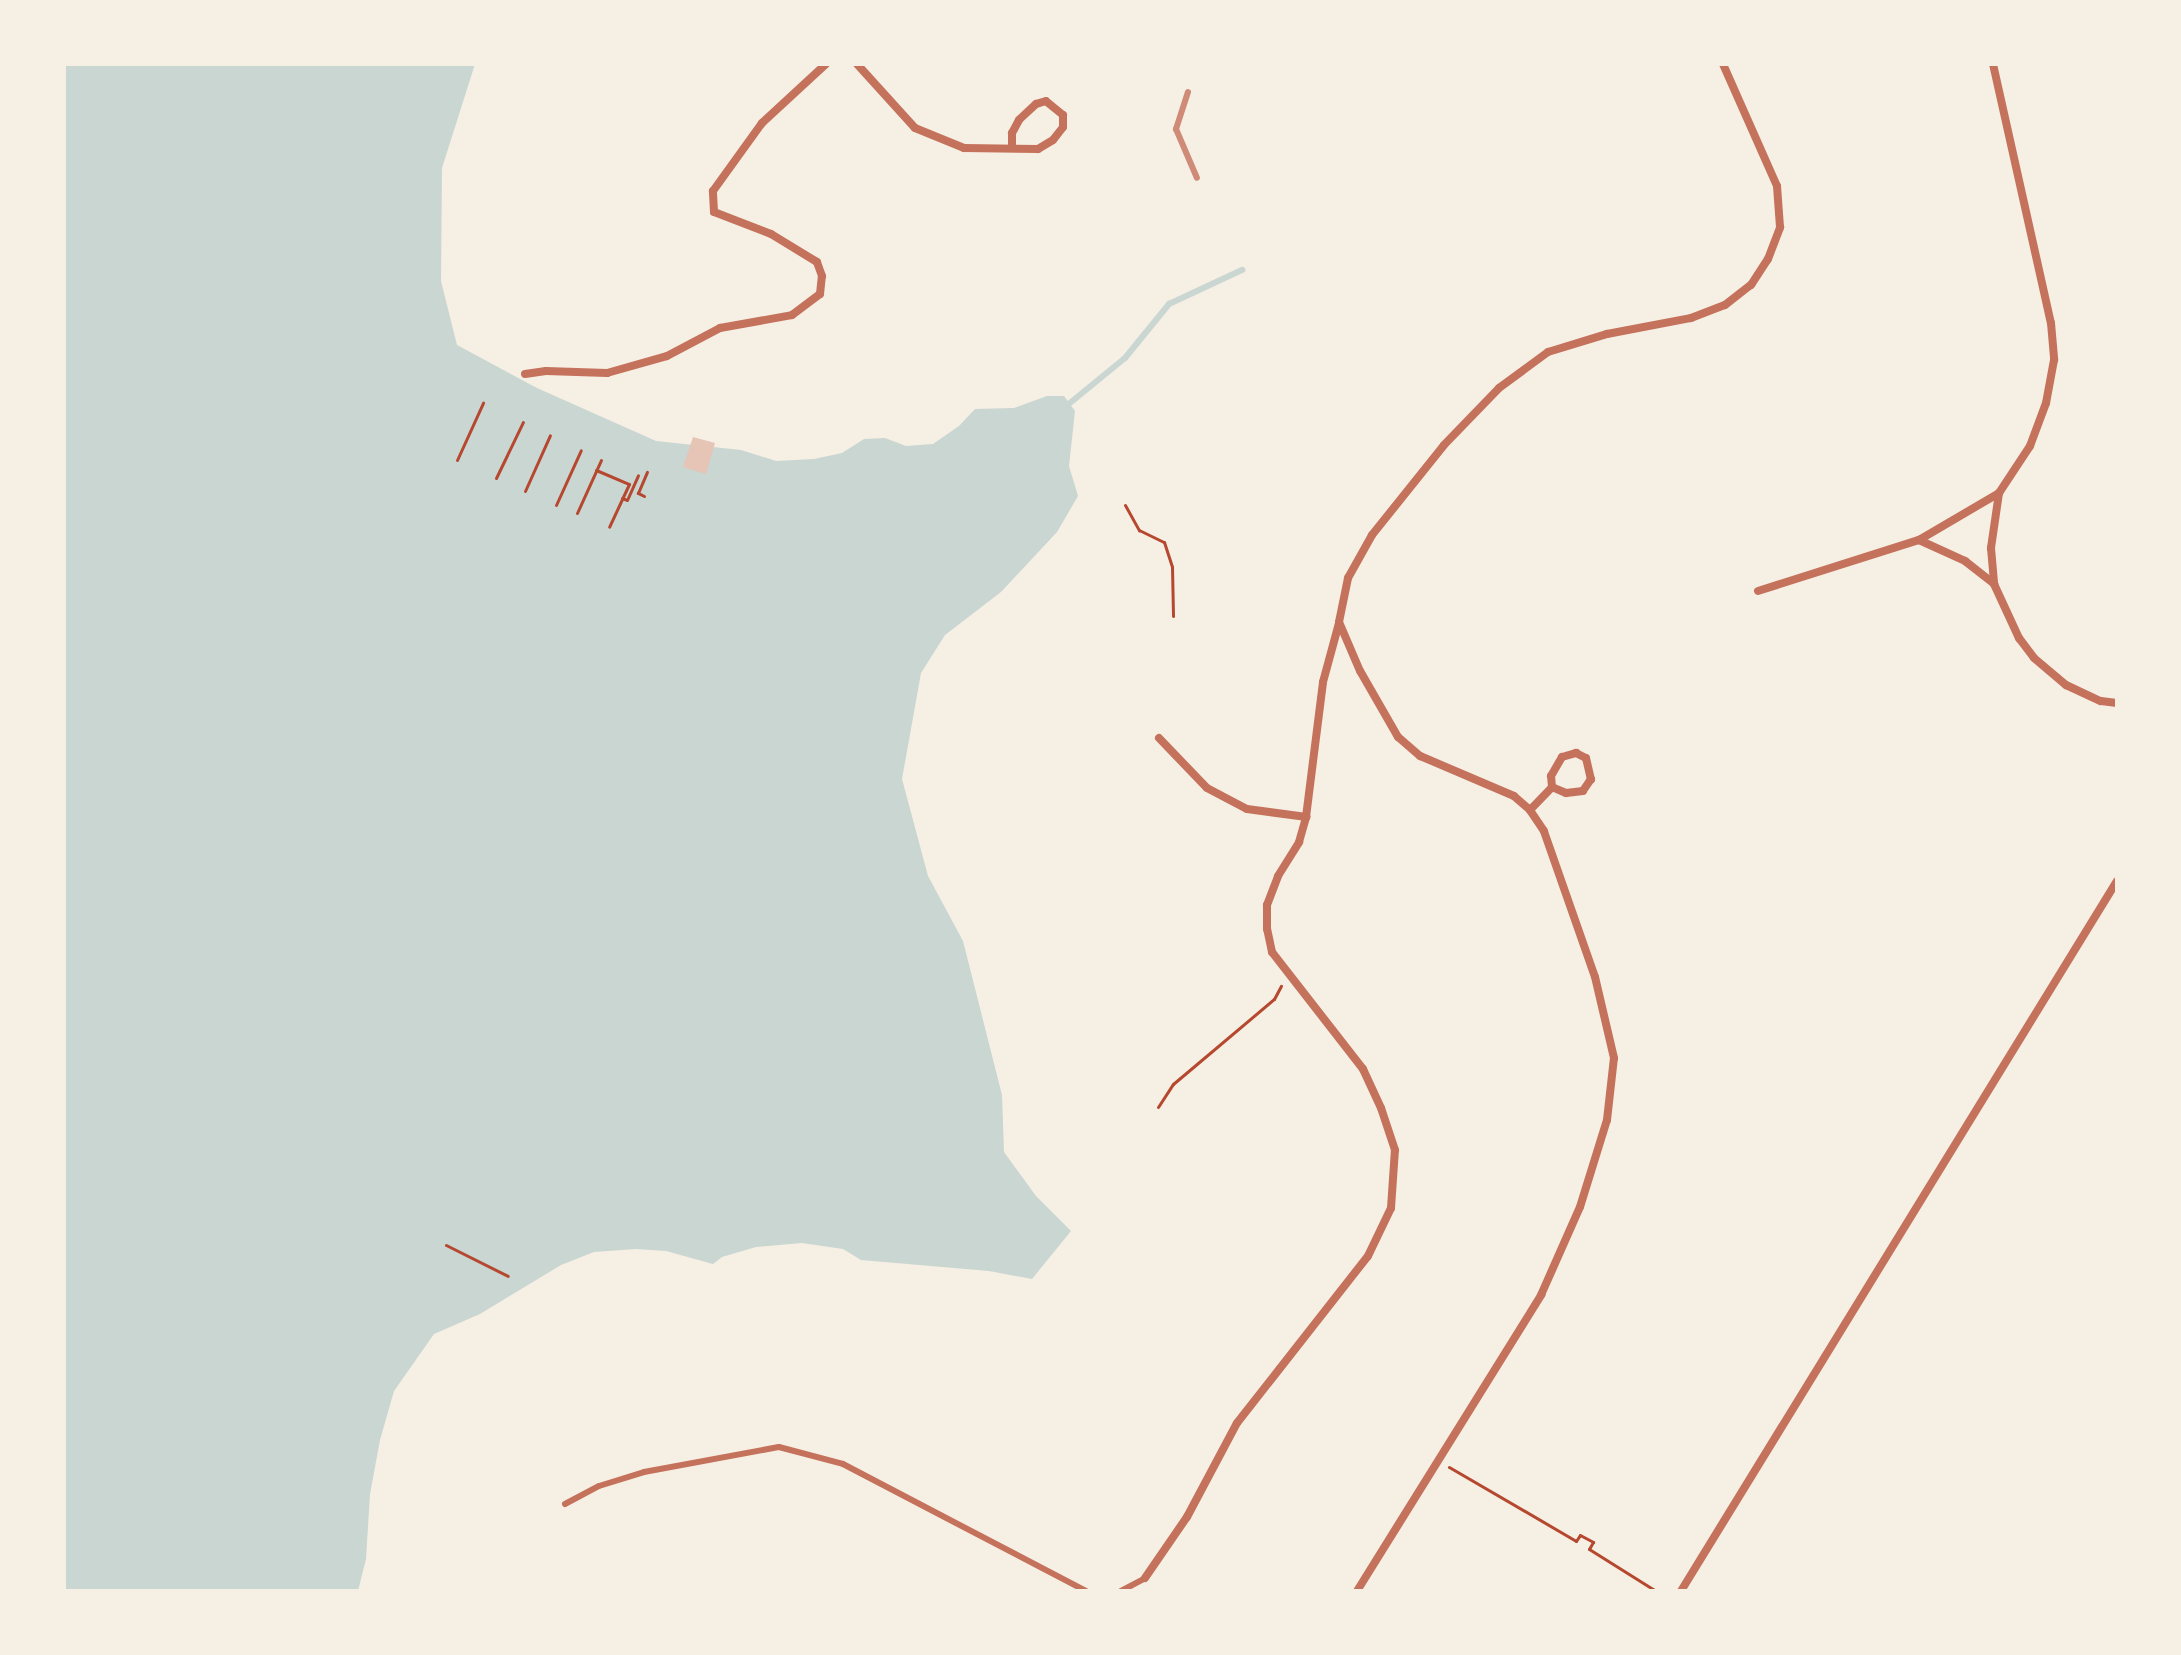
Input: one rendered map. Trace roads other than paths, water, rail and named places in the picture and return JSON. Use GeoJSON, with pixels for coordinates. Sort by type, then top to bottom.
{"type":"FeatureCollection","features":[{"type":"Feature","properties":{"kind":"street"},"geometry":{"type":"LineString","coordinates":[[525,374],[546,371],[607,373],[667,356],[720,328],[792,315],[820,294],[822,276],[817,262],[771,234],[714,212],[713,191],[762,123],[826,64]]}},
{"type":"Feature","properties":{"kind":"street"},"geometry":{"type":"LineString","coordinates":[[857,64],[905,118],[926,134],[964,148],[1038,149],[1053,140],[1063,127],[1063,115],[1046,101],[1036,104],[1019,120],[1012,133],[1012,147]]}},
{"type":"Feature","properties":{"kind":"street"},"geometry":{"type":"LineString","coordinates":[[1145,1578],[1187,1517],[1237,1423],[1368,1256],[1391,1208],[1395,1150],[1381,1108],[1363,1069],[1272,952],[1267,905],[1278,876],[1299,842],[1306,817],[1323,682],[1348,578],[1372,535],[1444,445],[1499,388],[1548,352],[1607,334],[1691,318],[1725,305],[1751,285],[1768,259],[1780,227],[1777,186],[1723,64]]}},
{"type":"Feature","properties":{"kind":"street"},"geometry":{"type":"LineString","coordinates":[[1993,64],[2051,323],[2054,360],[2046,403],[2030,446],[1999,493],[1991,548],[1994,584],[2003,610],[2034,658],[2066,685],[2101,701],[2117,703]]}},
{"type":"Feature","properties":{"kind":"street"},"geometry":{"type":"LineString","coordinates":[[1758,591],[1919,540],[1999,493]]}},
{"type":"Feature","properties":{"kind":"street"},"geometry":{"type":"LineString","coordinates":[[1919,540],[1965,561],[1994,584]]}},
{"type":"Feature","properties":{"kind":"street"},"geometry":{"type":"LineString","coordinates":[[1339,622],[1360,671],[1398,737],[1420,756],[1514,796],[1530,810],[1544,831],[1595,977],[1614,1058],[1607,1120],[1580,1207],[1541,1295],[1357,1591]]}},
{"type":"Feature","properties":{"kind":"street"},"geometry":{"type":"LineString","coordinates":[[1159,738],[1207,788],[1247,809],[1306,817]]}},
{"type":"Feature","properties":{"kind":"street"},"geometry":{"type":"LineString","coordinates":[[1530,810],[1552,787],[1551,776],[1562,757],[1576,753],[1586,758],[1591,768],[1591,779],[1583,791],[1566,793],[1552,787]]}},
{"type":"Feature","properties":{"kind":"street"},"geometry":{"type":"LineString","coordinates":[[1681,1591],[2117,881]]}},
{"type":"Feature","properties":{"kind":"lane"},"geometry":{"type":"LineString","coordinates":[[565,1504],[599,1486],[644,1472],[779,1447],[843,1464],[1086,1591]]}},
{"type":"Feature","properties":{"kind":"lane"},"geometry":{"type":"LineString","coordinates":[[1121,1591],[1145,1578]]}},
{"type":"Feature","properties":{"kind":"waterway"},"geometry":{"type":"LineString","coordinates":[[1070,403],[1125,358],[1169,304],[1242,270]]}},
{"type":"Feature","properties":{"kind":"railway"},"geometry":{"type":"LineString","coordinates":[[1188,92],[1176,129],[1197,178]]}}]}
